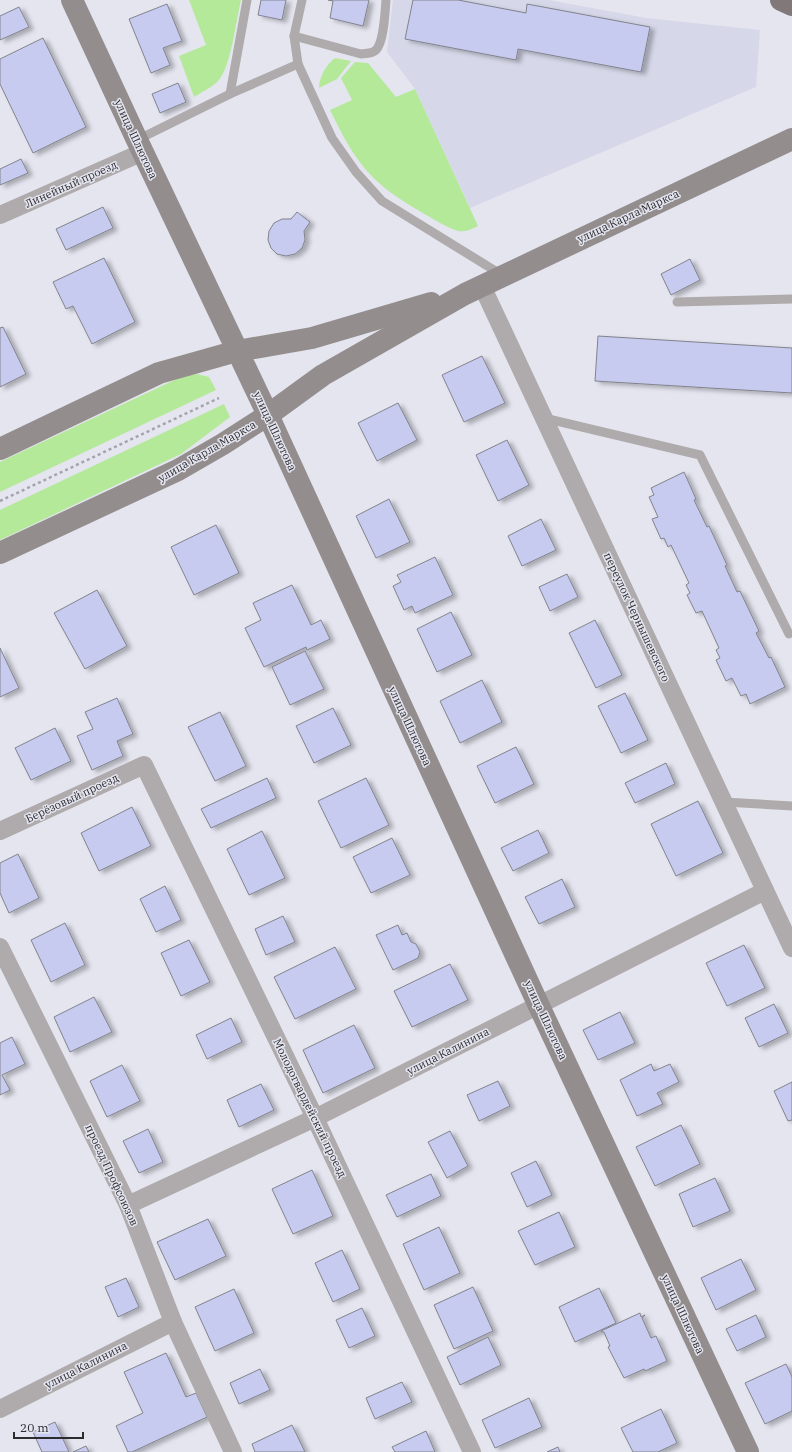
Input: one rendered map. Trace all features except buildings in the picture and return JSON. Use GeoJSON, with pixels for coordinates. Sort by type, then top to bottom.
{"type":"FeatureCollection","features":[{"type":"Feature","properties":{"kind":"main road","name":"улица Шлютова"},"geometry":{"type":"LineString","coordinates":[[72,0],[268,415],[539,1006],[748,1452]]}},
{"type":"Feature","properties":{"kind":"main road"},"geometry":{"type":"LineString","coordinates":[[781,0],[792,5]]}},
{"type":"Feature","properties":{"kind":"main road","name":"улица Карла Маркса"},"geometry":{"type":"LineString","coordinates":[[0,553],[178,470],[223,444],[268,415],[323,375],[474,290],[792,139]]}},
{"type":"Feature","properties":{"kind":"main road","name":"улица Карла Маркса"},"geometry":{"type":"LineString","coordinates":[[0,449],[159,373],[237,351],[312,338],[474,290]]}},
{"type":"Feature","properties":{"kind":"street","name":"Линейный проезд"},"geometry":{"type":"LineString","coordinates":[[0,215],[140,146]]}},
{"type":"Feature","properties":{"kind":"street","name":"переулок Чернышевского"},"geometry":{"type":"LineString","coordinates":[[474,290],[544,418],[792,948]]}},
{"type":"Feature","properties":{"kind":"street","name":"Берёзовый проезд"},"geometry":{"type":"LineString","coordinates":[[0,831],[144,765]]}},
{"type":"Feature","properties":{"kind":"street","name":"Молодогвардейский проезд"},"geometry":{"type":"LineString","coordinates":[[144,765],[316,1118],[472,1452]]}},
{"type":"Feature","properties":{"kind":"street","name":"улица Калинина"},"geometry":{"type":"LineString","coordinates":[[128,1205],[316,1118],[765,891]]}},
{"type":"Feature","properties":{"kind":"street","name":"проезд Профсоюзов"},"geometry":{"type":"LineString","coordinates":[[0,947],[128,1205],[172,1322],[233,1452]]}},
{"type":"Feature","properties":{"kind":"street","name":"улица Калинина"},"geometry":{"type":"LineString","coordinates":[[0,1409],[172,1322]]}},
{"type":"Feature","properties":{"kind":"lane"},"geometry":{"type":"LineString","coordinates":[[230,94],[247,0]]}},
{"type":"Feature","properties":{"kind":"lane"},"geometry":{"type":"LineString","coordinates":[[302,0],[294,36],[298,64],[332,138],[356,172],[382,201],[503,276]]}},
{"type":"Feature","properties":{"kind":"lane"},"geometry":{"type":"LineString","coordinates":[[294,36],[361,54],[371,53],[377,49],[381,41],[386,0]]}},
{"type":"Feature","properties":{"kind":"lane"},"geometry":{"type":"LineString","coordinates":[[140,146],[230,94],[298,64]]}},
{"type":"Feature","properties":{"kind":"lane"},"geometry":{"type":"LineString","coordinates":[[677,302],[792,299]]}},
{"type":"Feature","properties":{"kind":"lane"},"geometry":{"type":"LineString","coordinates":[[544,418],[700,455],[789,634]]}},
{"type":"Feature","properties":{"kind":"lane"},"geometry":{"type":"LineString","coordinates":[[724,802],[792,806]]}},
{"type":"Feature","properties":{"kind":"path"},"geometry":{"type":"LineString","coordinates":[[0,501],[219,398]]}},
{"type":"Feature","properties":{"kind":"shaded area"},"geometry":{"type":"Polygon","coordinates":[[[393,0],[549,0],[646,18],[760,30],[756,87],[470,208],[415,89],[387,52],[393,0]]]}},
{"type":"Feature","properties":{"kind":"green space"},"geometry":{"type":"Polygon","coordinates":[[[189,0],[241,0],[230,55],[223,75],[212,86],[194,97],[179,56],[206,45],[189,0]]]}},
{"type":"Feature","properties":{"kind":"green space"},"geometry":{"type":"Polygon","coordinates":[[[335,58],[351,61],[337,79],[319,88],[320,80],[324,72],[335,58]]]}},
{"type":"Feature","properties":{"kind":"green space"},"geometry":{"type":"Polygon","coordinates":[[[355,62],[368,63],[396,97],[415,89],[478,226],[470,230],[458,231],[442,224],[390,192],[366,170],[359,161],[347,143],[330,110],[352,100],[341,78],[355,62]]]}},
{"type":"Feature","properties":{"kind":"green space"},"geometry":{"type":"Polygon","coordinates":[[[197,374],[209,377],[216,390],[0,492],[0,462],[183,376],[197,374]]]}},
{"type":"Feature","properties":{"kind":"green space"},"geometry":{"type":"Polygon","coordinates":[[[224,404],[230,417],[181,454],[0,540],[0,510],[224,404]]]}}]}
